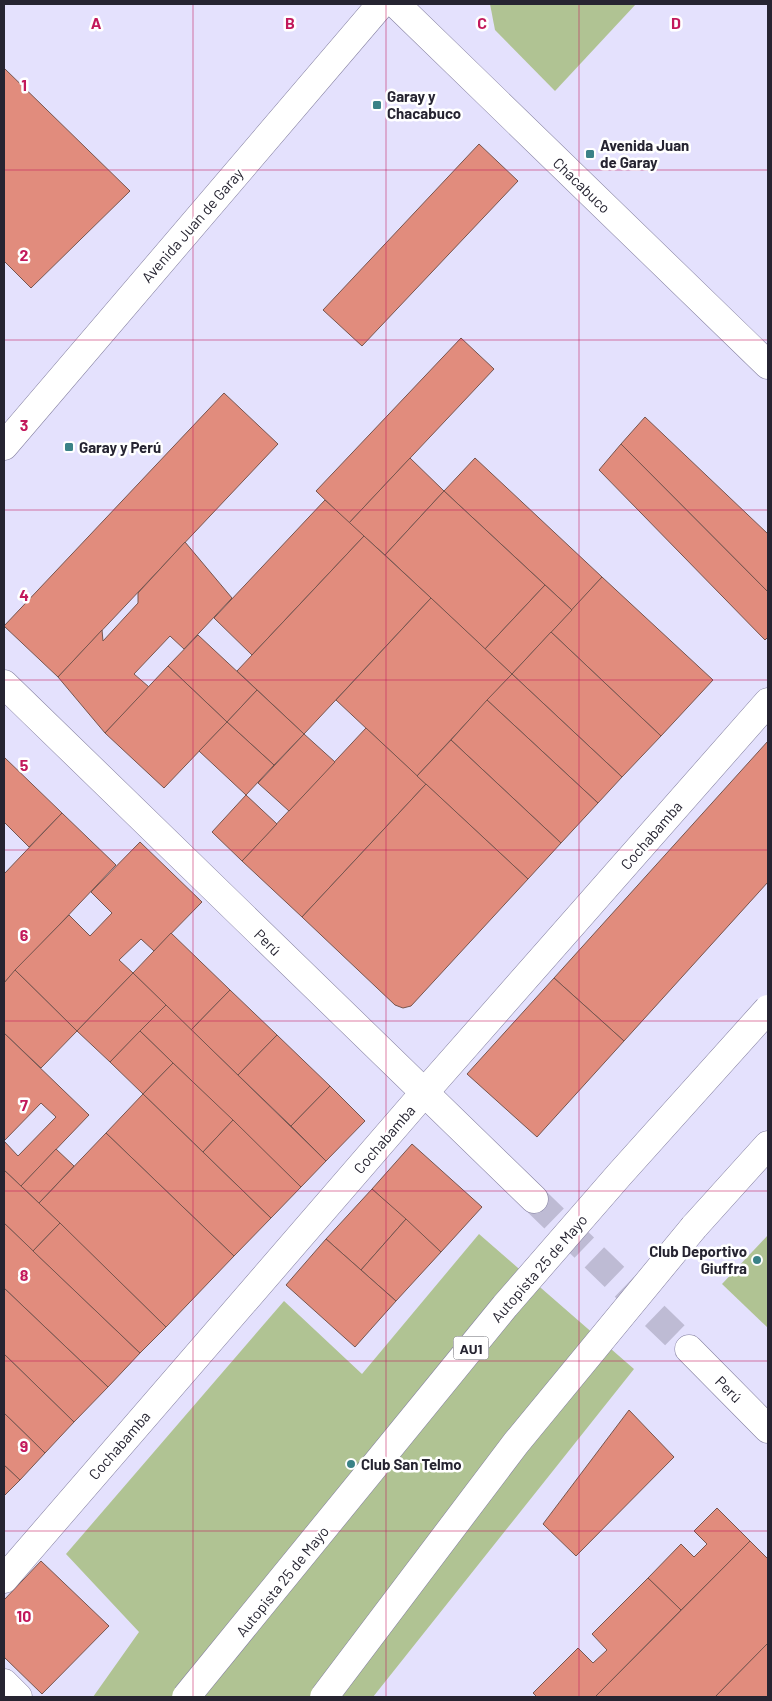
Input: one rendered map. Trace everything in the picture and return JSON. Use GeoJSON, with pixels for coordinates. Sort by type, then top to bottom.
{"type":"FeatureCollection","features":[{"type":"Feature","properties":{"kind":"main road","name":"Avenida Juan de Garay"},"geometry":{"type":"LineString","coordinates":[[4,446],[381,4]]}},
{"type":"Feature","properties":{"kind":"main road","name":"Chacabuco"},"geometry":{"type":"LineString","coordinates":[[396,4],[768,365]]}},
{"type":"Feature","properties":{"kind":"main road","name":"Perú"},"geometry":{"type":"LineString","coordinates":[[4,684],[534,1199]]}},
{"type":"Feature","properties":{"kind":"main road","name":"Cochabamba"},"geometry":{"type":"LineString","coordinates":[[4,1579],[424,1093],[768,702]]}},
{"type":"Feature","properties":{"kind":"main road","name":"Autopista 25 de Mayo"},"geometry":{"type":"LineString","coordinates":[[186,1697],[505,1306],[625,1168],[768,1009]]}},
{"type":"Feature","properties":{"kind":"main road"},"geometry":{"type":"LineString","coordinates":[[324,1697],[516,1443],[694,1227],[768,1145]]}},
{"type":"Feature","properties":{"kind":"main road","name":"Perú"},"geometry":{"type":"LineString","coordinates":[[690,1350],[768,1428]]}},
{"type":"Feature","properties":{"kind":"main road"},"geometry":{"type":"LineString","coordinates":[[330,1697],[347,1667]]}},
{"type":"Feature","properties":{"kind":"main road"},"geometry":{"type":"LineString","coordinates":[[4,1683],[18,1697]]}},
{"type":"Feature","properties":{"kind":"green space"},"geometry":{"type":"Polygon","coordinates":[[[490,4],[636,4],[555,91],[495,30],[490,4]]]}},
{"type":"Feature","properties":{"kind":"green space","name":"Club San Telmo"},"geometry":{"type":"Polygon","coordinates":[[[479,1234],[634,1369],[373,1697],[93,1697],[139,1632],[66,1554],[284,1301],[362,1374],[479,1234]]]}},
{"type":"Feature","properties":{"kind":"green space","name":"Club Deportivo Giuffra"},"geometry":{"type":"Polygon","coordinates":[[[768,1235],[768,1328],[722,1284],[768,1235]]]}},
{"type":"Feature","properties":{"kind":"building"},"geometry":{"type":"Polygon","coordinates":[[[4,68],[130,191],[31,288],[4,261],[4,68]]]}},
{"type":"Feature","properties":{"kind":"building"},"geometry":{"type":"Polygon","coordinates":[[[479,144],[518,181],[362,346],[323,310],[479,144]]]}},
{"type":"Feature","properties":{"kind":"building"},"geometry":{"type":"Polygon","coordinates":[[[461,338],[494,369],[349,523],[316,491],[461,338]]]}},
{"type":"Feature","properties":{"kind":"building"},"geometry":{"type":"Polygon","coordinates":[[[224,393],[278,444],[58,677],[4,626],[224,393]]]}},
{"type":"Feature","properties":{"kind":"building"},"geometry":{"type":"Polygon","coordinates":[[[645,417],[768,534],[768,592],[621,444],[645,417]]]}},
{"type":"Feature","properties":{"kind":"building"},"geometry":{"type":"Polygon","coordinates":[[[621,444],[768,592],[768,637],[765,640],[599,470],[621,444]]]}},
{"type":"Feature","properties":{"kind":"building"},"geometry":{"type":"Polygon","coordinates":[[[410,458],[444,491],[385,555],[349,523],[410,458]]]}},
{"type":"Feature","properties":{"kind":"building"},"geometry":{"type":"Polygon","coordinates":[[[475,458],[602,577],[572,610],[444,491],[475,458]]]}},
{"type":"Feature","properties":{"kind":"building"},"geometry":{"type":"Polygon","coordinates":[[[444,491],[545,585],[485,649],[385,555],[444,491]]]}},
{"type":"Feature","properties":{"kind":"building"},"geometry":{"type":"Polygon","coordinates":[[[325,500],[364,536],[252,655],[214,618],[325,500]]]}},
{"type":"Feature","properties":{"kind":"building"},"geometry":{"type":"Polygon","coordinates":[[[364,536],[431,598],[304,734],[237,671],[364,536]]]}},
{"type":"Feature","properties":{"kind":"building"},"geometry":{"type":"Polygon","coordinates":[[[185,542],[232,598],[184,649],[170,636],[134,674],[149,687],[105,733],[58,677],[102,630],[103,641],[138,603],[138,593],[185,542]]]}},
{"type":"Feature","properties":{"kind":"building"},"geometry":{"type":"Polygon","coordinates":[[[602,577],[713,680],[661,736],[551,632],[602,577]]]}},
{"type":"Feature","properties":{"kind":"building"},"geometry":{"type":"Polygon","coordinates":[[[545,585],[572,610],[512,674],[485,649],[545,585]]]}},
{"type":"Feature","properties":{"kind":"building"},"geometry":{"type":"Polygon","coordinates":[[[431,598],[512,674],[417,776],[336,700],[431,598]]]}},
{"type":"Feature","properties":{"kind":"building"},"geometry":{"type":"Polygon","coordinates":[[[551,632],[661,736],[622,777],[512,674],[551,632]]]}},
{"type":"Feature","properties":{"kind":"building"},"geometry":{"type":"Polygon","coordinates":[[[198,635],[257,690],[227,722],[168,666],[198,635]]]}},
{"type":"Feature","properties":{"kind":"building"},"geometry":{"type":"Polygon","coordinates":[[[168,666],[227,722],[164,788],[105,733],[168,666]]]}},
{"type":"Feature","properties":{"kind":"building"},"geometry":{"type":"Polygon","coordinates":[[[512,674],[622,777],[598,803],[487,700],[512,674]]]}},
{"type":"Feature","properties":{"kind":"building"},"geometry":{"type":"Polygon","coordinates":[[[257,690],[304,734],[274,765],[227,722],[257,690]]]}},
{"type":"Feature","properties":{"kind":"building"},"geometry":{"type":"Polygon","coordinates":[[[487,700],[598,803],[561,843],[451,740],[487,700]]]}},
{"type":"Feature","properties":{"kind":"building"},"geometry":{"type":"Polygon","coordinates":[[[227,722],[274,765],[246,795],[199,751],[227,722]]]}},
{"type":"Feature","properties":{"kind":"building"},"geometry":{"type":"Polygon","coordinates":[[[366,728],[426,784],[302,917],[242,861],[366,728]]]}},
{"type":"Feature","properties":{"kind":"building"},"geometry":{"type":"Polygon","coordinates":[[[304,734],[335,762],[289,811],[258,783],[304,734]]]}},
{"type":"Feature","properties":{"kind":"building"},"geometry":{"type":"Polygon","coordinates":[[[451,740],[561,843],[528,879],[417,776],[451,740]]]}},
{"type":"Feature","properties":{"kind":"building"},"geometry":{"type":"Polygon","coordinates":[[[768,741],[768,882],[624,1041],[554,978],[768,741]]]}},
{"type":"Feature","properties":{"kind":"building"},"geometry":{"type":"Polygon","coordinates":[[[4,757],[62,813],[29,847],[4,822],[4,757]]]}},
{"type":"Feature","properties":{"kind":"building"},"geometry":{"type":"Polygon","coordinates":[[[426,784],[528,879],[411,1006],[403,1008],[395,1005],[302,917],[426,784]]]}},
{"type":"Feature","properties":{"kind":"building"},"geometry":{"type":"Polygon","coordinates":[[[246,795],[277,824],[242,861],[212,832],[246,795]]]}},
{"type":"Feature","properties":{"kind":"building"},"geometry":{"type":"Polygon","coordinates":[[[62,813],[116,865],[4,983],[4,874],[62,813]]]}},
{"type":"Feature","properties":{"kind":"building"},"geometry":{"type":"Polygon","coordinates":[[[140,842],[202,902],[154,951],[141,939],[119,960],[133,973],[77,1031],[15,970],[69,915],[90,936],[112,913],[91,892],[140,842]]]}},
{"type":"Feature","properties":{"kind":"building"},"geometry":{"type":"Polygon","coordinates":[[[171,933],[230,990],[191,1030],[133,973],[171,933]]]}},
{"type":"Feature","properties":{"kind":"building"},"geometry":{"type":"Polygon","coordinates":[[[15,970],[77,1031],[41,1068],[4,1033],[4,983],[15,970]]]}},
{"type":"Feature","properties":{"kind":"building"},"geometry":{"type":"Polygon","coordinates":[[[133,973],[166,1005],[110,1062],[77,1031],[133,973]]]}},
{"type":"Feature","properties":{"kind":"building"},"geometry":{"type":"Polygon","coordinates":[[[554,978],[624,1041],[537,1137],[467,1074],[554,978]]]}},
{"type":"Feature","properties":{"kind":"building"},"geometry":{"type":"Polygon","coordinates":[[[230,990],[277,1035],[238,1075],[191,1030],[230,990]]]}},
{"type":"Feature","properties":{"kind":"building"},"geometry":{"type":"Polygon","coordinates":[[[166,1005],[326,1161],[301,1187],[140,1031],[166,1005]]]}},
{"type":"Feature","properties":{"kind":"building"},"geometry":{"type":"Polygon","coordinates":[[[140,1031],[173,1063],[143,1094],[110,1062],[140,1031]]]}},
{"type":"Feature","properties":{"kind":"building"},"geometry":{"type":"Polygon","coordinates":[[[4,1033],[89,1115],[21,1186],[4,1170],[4,1141],[4,1033]],[[41,1103],[4,1141],[18,1156],[56,1117],[41,1103]]]}},
{"type":"Feature","properties":{"kind":"building"},"geometry":{"type":"Polygon","coordinates":[[[277,1035],[330,1086],[291,1126],[238,1075],[277,1035]]]}},
{"type":"Feature","properties":{"kind":"building"},"geometry":{"type":"Polygon","coordinates":[[[173,1063],[233,1120],[203,1152],[143,1094],[173,1063]]]}},
{"type":"Feature","properties":{"kind":"building"},"geometry":{"type":"Polygon","coordinates":[[[330,1086],[365,1121],[326,1161],[291,1126],[330,1086]]]}},
{"type":"Feature","properties":{"kind":"building"},"geometry":{"type":"Polygon","coordinates":[[[143,1094],[271,1218],[234,1256],[106,1133],[143,1094]]]}},
{"type":"Feature","properties":{"kind":"building"},"geometry":{"type":"Polygon","coordinates":[[[233,1120],[301,1187],[271,1218],[203,1152],[233,1120]]]}},
{"type":"Feature","properties":{"kind":"building"},"geometry":{"type":"Polygon","coordinates":[[[106,1133],[234,1256],[166,1327],[39,1203],[106,1133]]]}},
{"type":"Feature","properties":{"kind":"building"},"geometry":{"type":"Polygon","coordinates":[[[412,1144],[482,1207],[441,1252],[372,1189],[412,1144]]]}},
{"type":"Feature","properties":{"kind":"building"},"geometry":{"type":"Polygon","coordinates":[[[56,1149],[74,1166],[39,1203],[21,1186],[56,1149]]]}},
{"type":"Feature","properties":{"kind":"building"},"geometry":{"type":"Polygon","coordinates":[[[4,1170],[60,1223],[33,1251],[4,1223],[4,1170]]]}},
{"type":"Feature","properties":{"kind":"building"},"geometry":{"type":"Polygon","coordinates":[[[372,1189],[406,1219],[361,1270],[326,1239],[372,1189]]]}},
{"type":"Feature","properties":{"kind":"building"},"geometry":{"type":"Polygon","coordinates":[[[406,1219],[441,1252],[396,1301],[361,1270],[406,1219]]]}},
{"type":"Feature","properties":{"kind":"building"},"geometry":{"type":"Polygon","coordinates":[[[4,1223],[140,1353],[108,1387],[4,1288],[4,1223]]]}},
{"type":"Feature","properties":{"kind":"building"},"geometry":{"type":"Polygon","coordinates":[[[60,1223],[166,1327],[140,1353],[33,1251],[60,1223]]]}},
{"type":"Feature","properties":{"kind":"building"},"geometry":{"type":"Polygon","coordinates":[[[326,1239],[396,1301],[355,1347],[286,1285],[326,1239]]]}},
{"type":"Feature","properties":{"kind":"building"},"geometry":{"type":"Polygon","coordinates":[[[4,1288],[108,1387],[74,1422],[4,1354],[4,1288]]]}},
{"type":"Feature","properties":{"kind":"building"},"geometry":{"type":"Polygon","coordinates":[[[4,1354],[74,1422],[45,1453],[4,1413],[4,1354]]]}},
{"type":"Feature","properties":{"kind":"building"},"geometry":{"type":"Polygon","coordinates":[[[629,1410],[674,1457],[576,1556],[543,1524],[629,1410]]]}},
{"type":"Feature","properties":{"kind":"building"},"geometry":{"type":"Polygon","coordinates":[[[4,1413],[45,1453],[20,1480],[4,1465],[4,1413]]]}},
{"type":"Feature","properties":{"kind":"building"},"geometry":{"type":"Polygon","coordinates":[[[4,1465],[20,1480],[4,1496],[4,1465]]]}},
{"type":"Feature","properties":{"kind":"building"},"geometry":{"type":"Polygon","coordinates":[[[717,1508],[750,1541],[681,1610],[648,1578],[681,1544],[694,1557],[707,1544],[694,1531],[717,1508]]]}},
{"type":"Feature","properties":{"kind":"building"},"geometry":{"type":"Polygon","coordinates":[[[750,1541],[768,1559],[768,1643],[715,1697],[595,1697],[750,1541]]]}},
{"type":"Feature","properties":{"kind":"building"},"geometry":{"type":"Polygon","coordinates":[[[41,1561],[109,1626],[42,1694],[4,1657],[4,1600],[41,1561]]]}},
{"type":"Feature","properties":{"kind":"building"},"geometry":{"type":"Polygon","coordinates":[[[648,1578],[681,1610],[595,1697],[537,1697],[533,1693],[578,1648],[593,1663],[607,1650],[592,1634],[648,1578]]]}},
{"type":"Feature","properties":{"kind":"building"},"geometry":{"type":"Polygon","coordinates":[[[768,1643],[768,1697],[715,1697],[768,1643]]]}},
{"type":"Feature","properties":{"kind":"tunnel"},"geometry":{"type":"LineString","coordinates":[[534,1199],[689,1349]]}},
{"type":"Feature","properties":{"kind":"place","name":"Garay y Chacabuco"},"geometry":{"type":"Point","coordinates":[377,105]}},
{"type":"Feature","properties":{"kind":"place","name":"Avenida Juan de Garay"},"geometry":{"type":"Point","coordinates":[590,154]}},
{"type":"Feature","properties":{"kind":"place","name":"Garay y Perú"},"geometry":{"type":"Point","coordinates":[69,447]}},
{"type":"Feature","properties":{"kind":"place","name":"Club Deportivo Giuffra"},"geometry":{"type":"Point","coordinates":[757,1260]}},
{"type":"Feature","properties":{"kind":"place","name":"Club San Telmo"},"geometry":{"type":"Point","coordinates":[351,1464]}}]}
